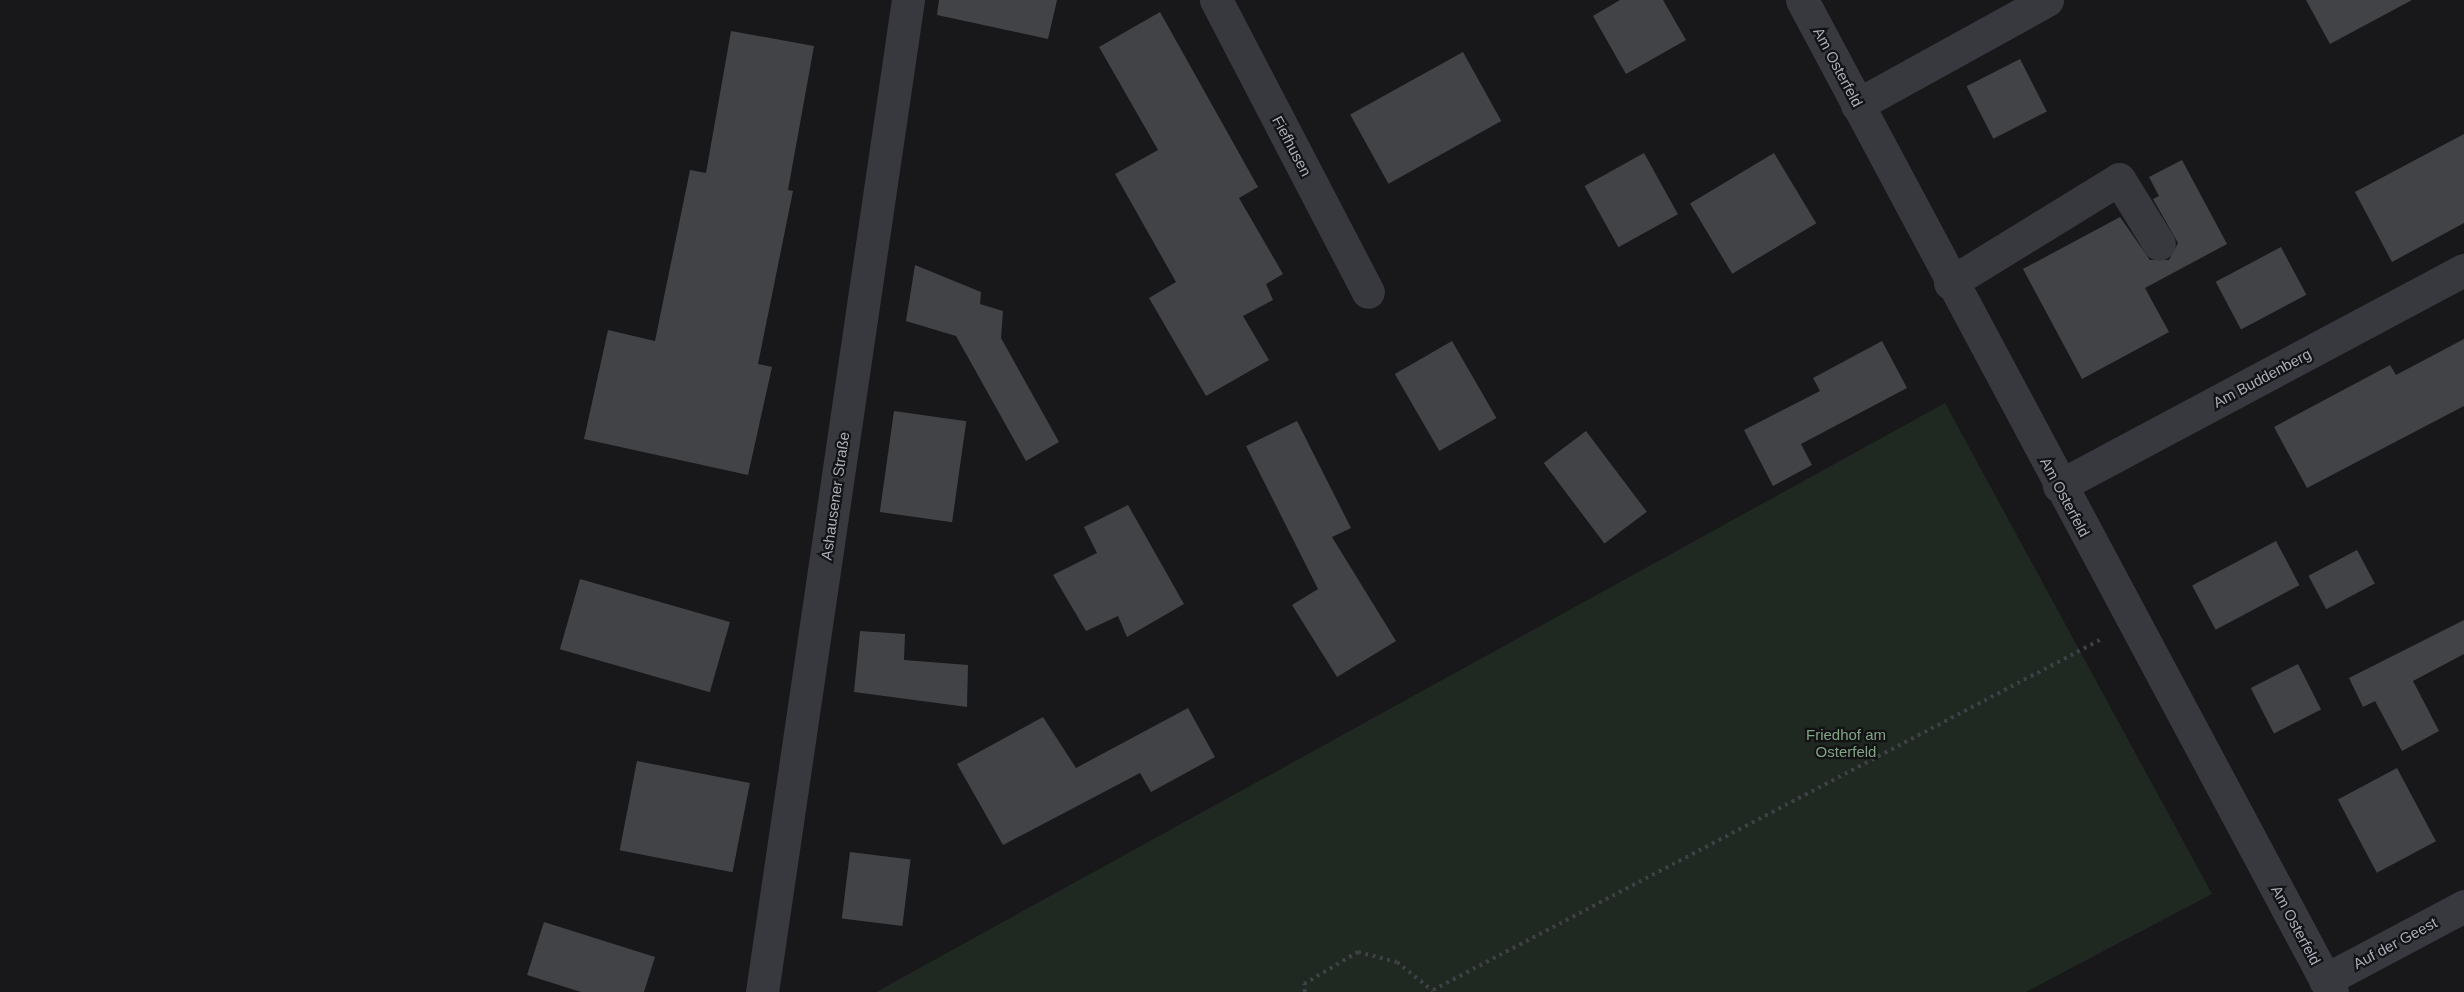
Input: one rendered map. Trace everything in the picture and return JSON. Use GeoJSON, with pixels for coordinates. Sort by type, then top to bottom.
{"type":"FeatureCollection","features":[{"type":"Feature","properties":{"kind":"street","name":"Ashausener Straße"},"geometry":{"type":"LineString","coordinates":[[762,992],[908,0]]}},
{"type":"Feature","properties":{"kind":"street","name":"Fiefhusen"},"geometry":{"type":"LineString","coordinates":[[1216,0],[1368,292]]}},
{"type":"Feature","properties":{"kind":"street","name":"Am Osterfeld"},"geometry":{"type":"LineString","coordinates":[[1802,0],[1950,283],[2328,986]]}},
{"type":"Feature","properties":{"kind":"street"},"geometry":{"type":"LineString","coordinates":[[1857,105],[2047,0]]}},
{"type":"Feature","properties":{"kind":"street"},"geometry":{"type":"LineString","coordinates":[[1950,283],[2120,179],[2158,244]]}},
{"type":"Feature","properties":{"kind":"street","name":"Am Buddenberg"},"geometry":{"type":"LineString","coordinates":[[2060,486],[2464,270]]}},
{"type":"Feature","properties":{"kind":"street","name":"Auf der Geest"},"geometry":{"type":"LineString","coordinates":[[2328,986],[2464,906]]}},
{"type":"Feature","properties":{"kind":"path"},"geometry":{"type":"LineString","coordinates":[[1305,992],[1304,984],[1358,952],[1397,962],[1433,991],[2133,623]]}},
{"type":"Feature","properties":{"kind":"green space","name":"Friedhof am Osterfeld"},"geometry":{"type":"Polygon","coordinates":[[[1945,403],[2212,894],[2026,992],[876,992],[1945,403]]]}},
{"type":"Feature","properties":{"kind":"building"},"geometry":{"type":"Polygon","coordinates":[[[939,0],[1057,0],[1048,39],[937,15],[939,0]]]}},
{"type":"Feature","properties":{"kind":"building"},"geometry":{"type":"Polygon","coordinates":[[[1620,0],[1663,0],[1686,40],[1626,74],[1593,16],[1620,0]]]}},
{"type":"Feature","properties":{"kind":"building"},"geometry":{"type":"Polygon","coordinates":[[[2306,0],[2412,0],[2330,44],[2306,0]]]}},
{"type":"Feature","properties":{"kind":"building"},"geometry":{"type":"Polygon","coordinates":[[[1160,12],[1258,187],[1239,198],[1283,274],[1266,284],[1273,300],[1243,316],[1269,360],[1206,396],[1149,298],[1176,282],[1115,174],[1158,150],[1099,47],[1160,12]]]}},
{"type":"Feature","properties":{"kind":"building"},"geometry":{"type":"Polygon","coordinates":[[[731,31],[814,46],[788,190],[793,191],[758,364],[772,367],[748,475],[584,439],[608,330],[655,341],[690,170],[706,173],[731,31]]]}},
{"type":"Feature","properties":{"kind":"building"},"geometry":{"type":"Polygon","coordinates":[[[1463,52],[1501,121],[1388,184],[1350,115],[1463,52]]]}},
{"type":"Feature","properties":{"kind":"building"},"geometry":{"type":"Polygon","coordinates":[[[2020,59],[2047,112],[1993,139],[1967,86],[2020,59]]]}},
{"type":"Feature","properties":{"kind":"building"},"geometry":{"type":"Polygon","coordinates":[[[2464,134],[2464,223],[2392,262],[2355,192],[2464,134]]]}},
{"type":"Feature","properties":{"kind":"building"},"geometry":{"type":"Polygon","coordinates":[[[1644,153],[1678,214],[1618,247],[1585,186],[1644,153]]]}},
{"type":"Feature","properties":{"kind":"building"},"geometry":{"type":"Polygon","coordinates":[[[1774,153],[1816,223],[1732,274],[1690,203],[1774,153]]]}},
{"type":"Feature","properties":{"kind":"building"},"geometry":{"type":"Polygon","coordinates":[[[2182,160],[2227,244],[2145,288],[2169,332],[2082,379],[2023,269],[2120,217],[2150,260],[2169,260],[2178,243],[2153,199],[2159,196],[2149,177],[2182,160]]]}},
{"type":"Feature","properties":{"kind":"building"},"geometry":{"type":"Polygon","coordinates":[[[2281,247],[2306,295],[2241,329],[2216,282],[2281,247]]]}},
{"type":"Feature","properties":{"kind":"building"},"geometry":{"type":"Polygon","coordinates":[[[915,265],[981,292],[980,304],[1003,311],[1001,338],[1059,442],[1026,461],[956,336],[906,321],[915,265]]]}},
{"type":"Feature","properties":{"kind":"building"},"geometry":{"type":"Polygon","coordinates":[[[2464,339],[2464,406],[2307,488],[2274,427],[2390,365],[2396,375],[2464,339]]]}},
{"type":"Feature","properties":{"kind":"building"},"geometry":{"type":"Polygon","coordinates":[[[1452,341],[1496,418],[1439,451],[1395,374],[1452,341]]]}},
{"type":"Feature","properties":{"kind":"building"},"geometry":{"type":"Polygon","coordinates":[[[1882,341],[1907,388],[1801,444],[1812,465],[1773,486],[1744,430],[1820,391],[1813,378],[1882,341]]]}},
{"type":"Feature","properties":{"kind":"building"},"geometry":{"type":"Polygon","coordinates":[[[894,411],[966,421],[952,522],[880,512],[894,411]]]}},
{"type":"Feature","properties":{"kind":"building"},"geometry":{"type":"Polygon","coordinates":[[[1297,421],[1351,528],[1332,537],[1396,641],[1337,677],[1292,605],[1318,589],[1246,446],[1297,421]]]}},
{"type":"Feature","properties":{"kind":"building"},"geometry":{"type":"Polygon","coordinates":[[[1586,431],[1647,512],[1604,544],[1544,463],[1586,431]]]}},
{"type":"Feature","properties":{"kind":"building"},"geometry":{"type":"Polygon","coordinates":[[[1128,505],[1184,604],[1127,637],[1118,616],[1086,631],[1053,575],[1097,553],[1084,527],[1128,505]]]}},
{"type":"Feature","properties":{"kind":"building"},"geometry":{"type":"Polygon","coordinates":[[[2276,541],[2299,585],[2216,630],[2192,586],[2276,541]]]}},
{"type":"Feature","properties":{"kind":"building"},"geometry":{"type":"Polygon","coordinates":[[[2357,550],[2375,584],[2326,609],[2308,576],[2357,550]]]}},
{"type":"Feature","properties":{"kind":"building"},"geometry":{"type":"Polygon","coordinates":[[[580,579],[730,622],[710,692],[560,649],[580,579]]]}},
{"type":"Feature","properties":{"kind":"building"},"geometry":{"type":"Polygon","coordinates":[[[2464,620],[2464,654],[2413,681],[2439,731],[2402,751],[2375,701],[2363,707],[2349,678],[2464,620]]]}},
{"type":"Feature","properties":{"kind":"building"},"geometry":{"type":"Polygon","coordinates":[[[860,631],[905,634],[904,660],[968,665],[967,707],[854,692],[860,631]]]}},
{"type":"Feature","properties":{"kind":"building"},"geometry":{"type":"Polygon","coordinates":[[[2298,664],[2321,709],[2274,734],[2251,688],[2298,664]]]}},
{"type":"Feature","properties":{"kind":"building"},"geometry":{"type":"Polygon","coordinates":[[[1188,708],[1215,757],[1151,792],[1140,773],[1003,845],[957,764],[1043,717],[1076,768],[1188,708]]]}},
{"type":"Feature","properties":{"kind":"building"},"geometry":{"type":"Polygon","coordinates":[[[637,761],[750,783],[733,872],[620,850],[637,761]]]}},
{"type":"Feature","properties":{"kind":"building"},"geometry":{"type":"Polygon","coordinates":[[[2397,768],[2436,841],[2377,873],[2338,799],[2397,768]]]}},
{"type":"Feature","properties":{"kind":"building"},"geometry":{"type":"Polygon","coordinates":[[[850,852],[911,859],[902,926],[842,919],[850,852]]]}},
{"type":"Feature","properties":{"kind":"building"},"geometry":{"type":"Polygon","coordinates":[[[544,922],[655,957],[644,992],[581,992],[527,975],[544,922]]]}}]}
